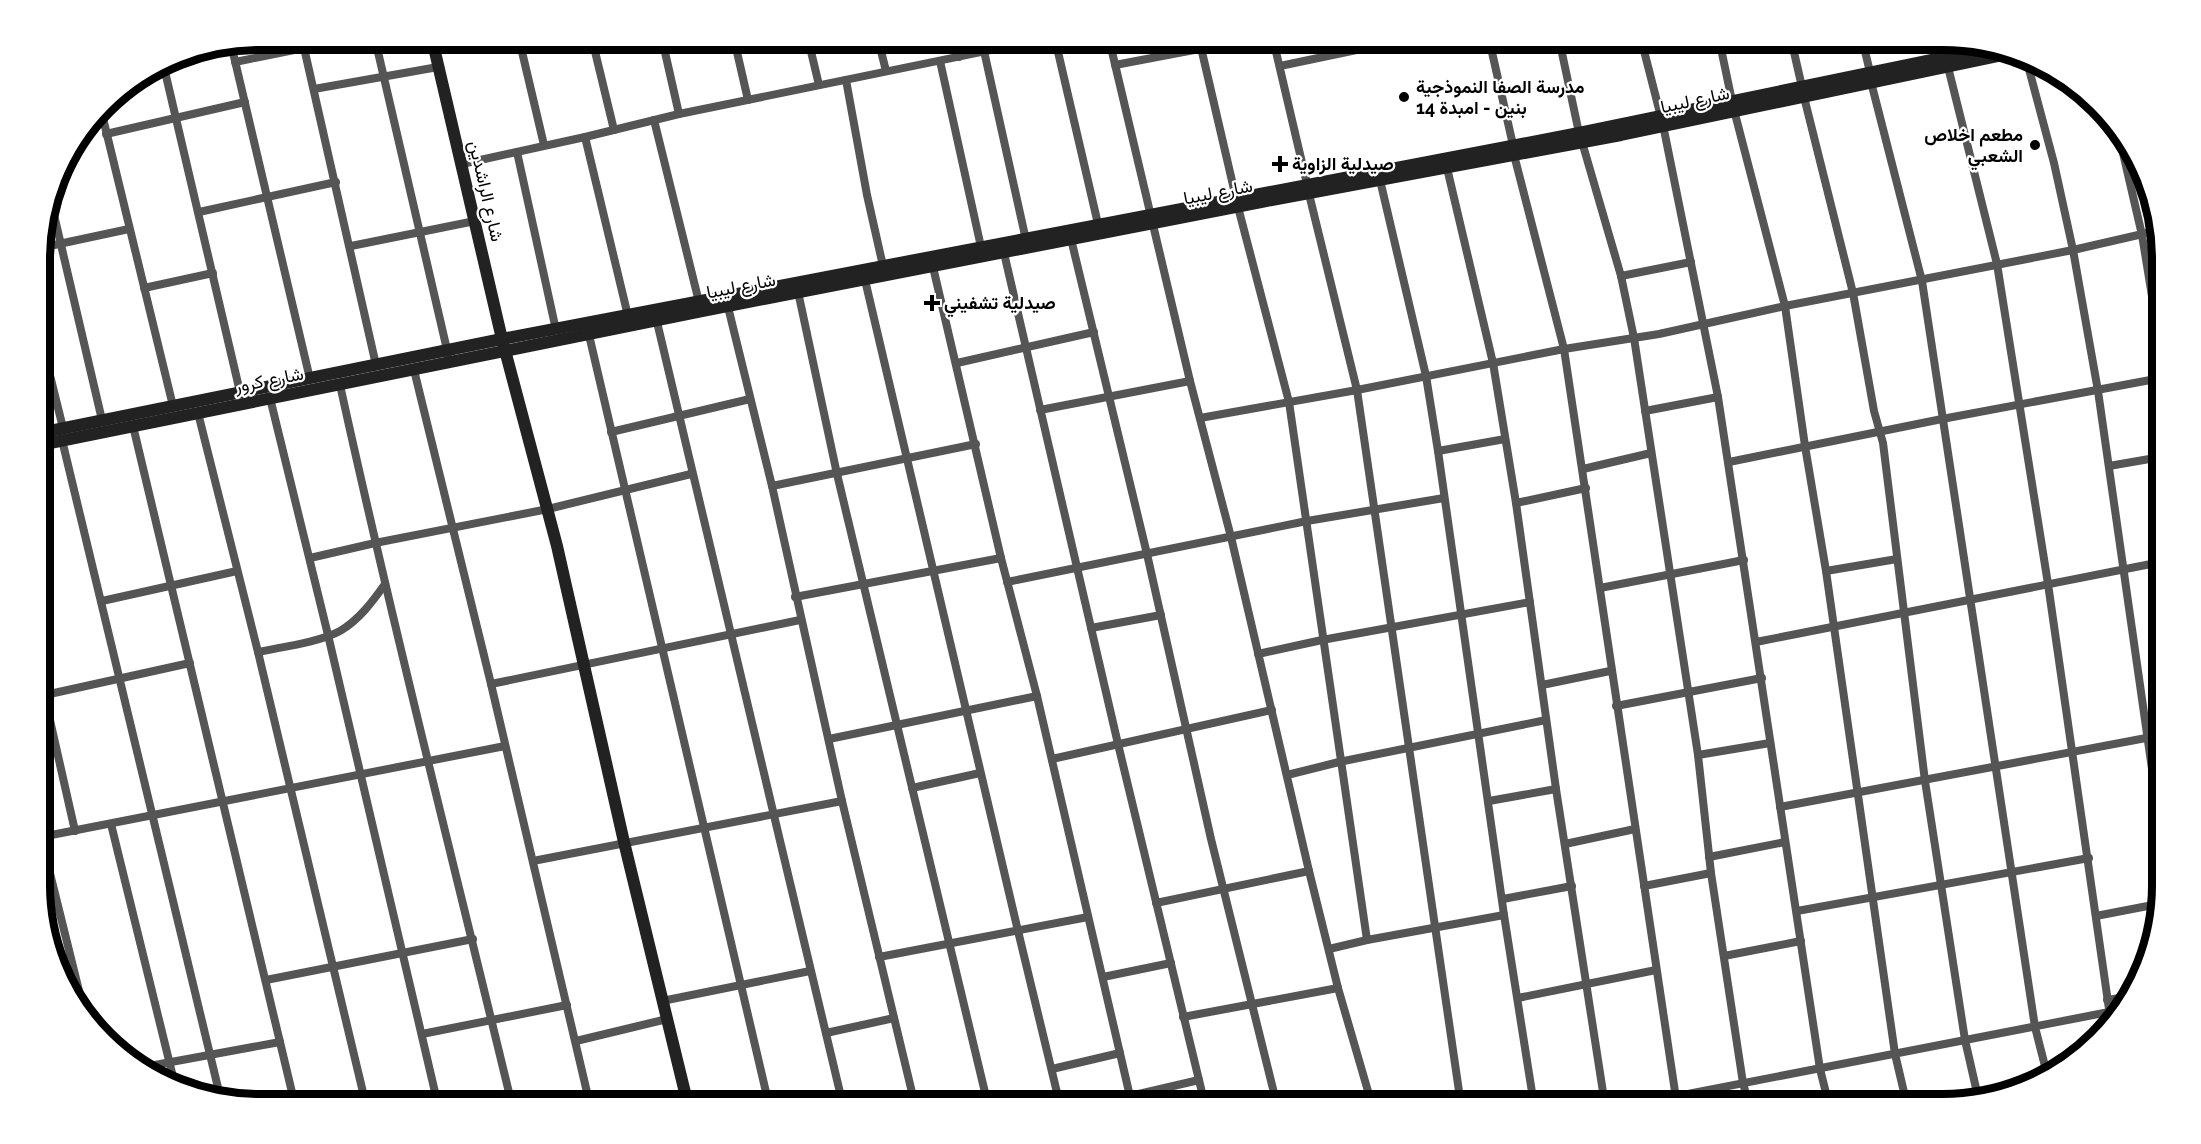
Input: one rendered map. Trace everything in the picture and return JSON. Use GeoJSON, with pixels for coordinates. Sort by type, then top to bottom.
{"type":"FeatureCollection","features":[{"type":"Feature","properties":{"kind":"main road","name":"شارع الراشدين"},"geometry":{"type":"LineString","coordinates":[[434,50],[504,345],[548,509],[624,842],[685,1094]]}},
{"type":"Feature","properties":{"kind":"main road","name":"شارع ليبيا"},"geometry":{"type":"LineString","coordinates":[[1943,62],[1975,52]]}},
{"type":"Feature","properties":{"kind":"main road","name":"شارع ليبيا"},"geometry":{"type":"LineString","coordinates":[[1308,189],[1380,180],[1514,150],[1943,62],[1992,56]]}},
{"type":"Feature","properties":{"kind":"main road","name":"شارع ليبيا"},"geometry":{"type":"LineString","coordinates":[[797,288],[865,280],[1071,239],[1152,219],[1237,202],[1438,166]]}},
{"type":"Feature","properties":{"kind":"main road","name":"شارع ليبيا"},"geometry":{"type":"LineString","coordinates":[[504,345],[556,330],[699,302],[748,298],[883,266],[1026,240],[1098,224],[1152,219]]}},
{"type":"Feature","properties":{"kind":"main road","name":"شارع ليبيا"},"geometry":{"type":"LineString","coordinates":[[504,345],[589,335],[728,307],[748,298]]}},
{"type":"Feature","properties":{"kind":"main road","name":"شارع كرور"},"geometry":{"type":"LineString","coordinates":[[50,440],[102,420],[447,350],[504,345]]}},
{"type":"Feature","properties":{"kind":"main road","name":"شارع كرور"},"geometry":{"type":"LineString","coordinates":[[50,433],[133,426],[450,363],[504,345]]}},
{"type":"Feature","properties":{"kind":"street"},"geometry":{"type":"LineString","coordinates":[[236,62],[278,50]]}},
{"type":"Feature","properties":{"kind":"street"},"geometry":{"type":"LineString","coordinates":[[305,50],[351,246],[376,365]]}},
{"type":"Feature","properties":{"kind":"street"},"geometry":{"type":"LineString","coordinates":[[378,50],[450,363]]}},
{"type":"Feature","properties":{"kind":"street"},"geometry":{"type":"LineString","coordinates":[[522,50],[544,145]]}},
{"type":"Feature","properties":{"kind":"street"},"geometry":{"type":"LineString","coordinates":[[594,50],[614,130]]}},
{"type":"Feature","properties":{"kind":"street"},"geometry":{"type":"LineString","coordinates":[[665,50],[680,114]]}},
{"type":"Feature","properties":{"kind":"street"},"geometry":{"type":"LineString","coordinates":[[736,50],[747,100]]}},
{"type":"Feature","properties":{"kind":"street"},"geometry":{"type":"LineString","coordinates":[[811,50],[819,85]]}},
{"type":"Feature","properties":{"kind":"street"},"geometry":{"type":"LineString","coordinates":[[881,50],[886,71]]}},
{"type":"Feature","properties":{"kind":"street"},"geometry":{"type":"LineString","coordinates":[[957,50],[959,57]]}},
{"type":"Feature","properties":{"kind":"street"},"geometry":{"type":"LineString","coordinates":[[462,164],[680,114],[988,50]]}},
{"type":"Feature","properties":{"kind":"street"},"geometry":{"type":"LineString","coordinates":[[1058,50],[1098,224]]}},
{"type":"Feature","properties":{"kind":"street"},"geometry":{"type":"LineString","coordinates":[[1112,50],[1190,381],[1231,537],[1309,872],[1338,988],[1369,1094]]}},
{"type":"Feature","properties":{"kind":"street"},"geometry":{"type":"LineString","coordinates":[[1115,65],[1196,50]]}},
{"type":"Feature","properties":{"kind":"street"},"geometry":{"type":"LineString","coordinates":[[1201,50],[1237,202],[1289,402],[1339,762],[1367,940]]}},
{"type":"Feature","properties":{"kind":"street"},"geometry":{"type":"LineString","coordinates":[[1276,50],[1357,390],[1459,1094]]}},
{"type":"Feature","properties":{"kind":"street"},"geometry":{"type":"LineString","coordinates":[[1280,66],[1354,50]]}},
{"type":"Feature","properties":{"kind":"street"},"geometry":{"type":"LineString","coordinates":[[1491,50],[1564,349],[1675,1094]]}},
{"type":"Feature","properties":{"kind":"street"},"geometry":{"type":"LineString","coordinates":[[1561,50],[1581,138],[1621,276],[1634,338],[1698,755],[1711,873],[1746,1094]]}},
{"type":"Feature","properties":{"kind":"street"},"geometry":{"type":"LineString","coordinates":[[1644,50],[1662,121],[1718,398],[1826,1094]]}},
{"type":"Feature","properties":{"kind":"street"},"geometry":{"type":"LineString","coordinates":[[1721,50],[1733,106],[1785,306],[1826,571],[1894,1054],[1904,1094]]}},
{"type":"Feature","properties":{"kind":"street"},"geometry":{"type":"LineString","coordinates":[[1793,50],[1853,293],[1874,411],[1880,431],[1925,781],[1965,1040],[1977,1091]]}},
{"type":"Feature","properties":{"kind":"street"},"geometry":{"type":"LineString","coordinates":[[1865,50],[1922,281],[2035,1027],[2045,1067]]}},
{"type":"Feature","properties":{"kind":"street"},"geometry":{"type":"LineString","coordinates":[[1939,50],[1997,264],[2048,584],[2110,1011]]}},
{"type":"Feature","properties":{"kind":"street"},"geometry":{"type":"LineString","coordinates":[[233,51],[310,379]]}},
{"type":"Feature","properties":{"kind":"street"},"geometry":{"type":"LineString","coordinates":[[984,51],[1026,240]]}},
{"type":"Feature","properties":{"kind":"street"},"geometry":{"type":"LineString","coordinates":[[940,61],[981,248]]}},
{"type":"Feature","properties":{"kind":"street"},"geometry":{"type":"LineString","coordinates":[[314,89],[438,67]]}},
{"type":"Feature","properties":{"kind":"street"},"geometry":{"type":"LineString","coordinates":[[2029,69],[2054,164],[2073,250],[2098,391],[2152,761]]}},
{"type":"Feature","properties":{"kind":"street"},"geometry":{"type":"LineString","coordinates":[[165,71],[240,392]]}},
{"type":"Feature","properties":{"kind":"street"},"geometry":{"type":"LineString","coordinates":[[846,80],[867,195],[883,266]]}},
{"type":"Feature","properties":{"kind":"street"},"geometry":{"type":"LineString","coordinates":[[106,134],[245,102]]}},
{"type":"Feature","properties":{"kind":"street"},"geometry":{"type":"LineString","coordinates":[[103,119],[173,406]]}},
{"type":"Feature","properties":{"kind":"street"},"geometry":{"type":"LineString","coordinates":[[654,120],[699,302]]}},
{"type":"Feature","properties":{"kind":"street"},"geometry":{"type":"LineString","coordinates":[[585,137],[628,316]]}},
{"type":"Feature","properties":{"kind":"street"},"geometry":{"type":"LineString","coordinates":[[517,152],[556,330]]}},
{"type":"Feature","properties":{"kind":"street"},"geometry":{"type":"LineString","coordinates":[[2123,155],[2152,289]]}},
{"type":"Feature","properties":{"kind":"street"},"geometry":{"type":"LineString","coordinates":[[1438,166],[1493,363],[1516,503],[1556,789],[1603,1094]]}},
{"type":"Feature","properties":{"kind":"street"},"geometry":{"type":"LineString","coordinates":[[1380,180],[1425,376],[1438,451],[1504,915],[1532,1094]]}},
{"type":"Feature","properties":{"kind":"street"},"geometry":{"type":"LineString","coordinates":[[198,212],[336,182]]}},
{"type":"Feature","properties":{"kind":"street"},"geometry":{"type":"LineString","coordinates":[[54,217],[102,420]]}},
{"type":"Feature","properties":{"kind":"street"},"geometry":{"type":"LineString","coordinates":[[351,246],[475,221]]}},
{"type":"Feature","properties":{"kind":"street"},"geometry":{"type":"LineString","coordinates":[[50,246],[129,229]]}},
{"type":"Feature","properties":{"kind":"street"},"geometry":{"type":"LineString","coordinates":[[1200,418],[1564,349],[1634,338],[2150,233]]}},
{"type":"Feature","properties":{"kind":"street"},"geometry":{"type":"LineString","coordinates":[[1071,239],[1274,1094]]}},
{"type":"Feature","properties":{"kind":"street"},"geometry":{"type":"LineString","coordinates":[[1004,253],[1202,1094]]}},
{"type":"Feature","properties":{"kind":"street"},"geometry":{"type":"LineString","coordinates":[[1621,276],[1691,262]]}},
{"type":"Feature","properties":{"kind":"street"},"geometry":{"type":"LineString","coordinates":[[933,267],[1001,558],[1052,759],[1130,1094]]}},
{"type":"Feature","properties":{"kind":"street"},"geometry":{"type":"LineString","coordinates":[[144,288],[213,273]]}},
{"type":"Feature","properties":{"kind":"street"},"geometry":{"type":"LineString","coordinates":[[865,280],[1017,931],[1058,1094]]}},
{"type":"Feature","properties":{"kind":"street"},"geometry":{"type":"LineString","coordinates":[[797,288],[837,474],[985,1094]]}},
{"type":"Feature","properties":{"kind":"street"},"geometry":{"type":"LineString","coordinates":[[728,307],[772,486],[842,801],[912,1094]]}},
{"type":"Feature","properties":{"kind":"street"},"geometry":{"type":"LineString","coordinates":[[657,321],[691,474],[732,636],[840,1094]]}},
{"type":"Feature","properties":{"kind":"street"},"geometry":{"type":"LineString","coordinates":[[957,363],[1094,332]]}},
{"type":"Feature","properties":{"kind":"street"},"geometry":{"type":"LineString","coordinates":[[589,335],[766,1094]]}},
{"type":"Feature","properties":{"kind":"street"},"geometry":{"type":"LineString","coordinates":[[414,370],[454,528],[588,1094]]}},
{"type":"Feature","properties":{"kind":"street"},"geometry":{"type":"LineString","coordinates":[[50,379],[119,679],[219,1090]]}},
{"type":"Feature","properties":{"kind":"street"},"geometry":{"type":"LineString","coordinates":[[1729,462],[2152,380]]}},
{"type":"Feature","properties":{"kind":"street"},"geometry":{"type":"LineString","coordinates":[[1040,410],[1190,381]]}},
{"type":"Feature","properties":{"kind":"street"},"geometry":{"type":"LineString","coordinates":[[340,385],[375,543],[509,1094]]}},
{"type":"Feature","properties":{"kind":"street"},"geometry":{"type":"LineString","coordinates":[[270,398],[310,558],[436,1094]]}},
{"type":"Feature","properties":{"kind":"street"},"geometry":{"type":"LineString","coordinates":[[1645,411],[1718,398]]}},
{"type":"Feature","properties":{"kind":"street"},"geometry":{"type":"LineString","coordinates":[[611,432],[679,418],[750,399]]}},
{"type":"Feature","properties":{"kind":"street"},"geometry":{"type":"LineString","coordinates":[[198,413],[258,652],[363,1094]]}},
{"type":"Feature","properties":{"kind":"street"},"geometry":{"type":"LineString","coordinates":[[133,426],[292,1094]]}},
{"type":"Feature","properties":{"kind":"street"},"geometry":{"type":"LineString","coordinates":[[1438,451],[1505,439]]}},
{"type":"Feature","properties":{"kind":"street"},"geometry":{"type":"LineString","coordinates":[[772,486],[976,444]]}},
{"type":"Feature","properties":{"kind":"street"},"geometry":{"type":"LineString","coordinates":[[1583,468],[1651,453]]}},
{"type":"Feature","properties":{"kind":"street"},"geometry":{"type":"LineString","coordinates":[[2109,466],[2152,459]]}},
{"type":"Feature","properties":{"kind":"street"},"geometry":{"type":"LineString","coordinates":[[310,558],[548,509],[691,474]]}},
{"type":"Feature","properties":{"kind":"street"},"geometry":{"type":"LineString","coordinates":[[1516,503],[1586,489]]}},
{"type":"Feature","properties":{"kind":"street"},"geometry":{"type":"LineString","coordinates":[[1007,582],[1307,521],[1444,498]]}},
{"type":"Feature","properties":{"kind":"street"},"geometry":{"type":"LineString","coordinates":[[795,597],[1001,558]]}},
{"type":"Feature","properties":{"kind":"street"},"geometry":{"type":"LineString","coordinates":[[1826,571],[1898,559]]}},
{"type":"Feature","properties":{"kind":"street"},"geometry":{"type":"LineString","coordinates":[[1600,588],[1744,560]]}},
{"type":"Feature","properties":{"kind":"street"},"geometry":{"type":"LineString","coordinates":[[1756,642],[2152,563]]}},
{"type":"Feature","properties":{"kind":"street"},"geometry":{"type":"LineString","coordinates":[[102,601],[237,571]]}},
{"type":"Feature","properties":{"kind":"street"},"geometry":{"type":"LineString","coordinates":[[258,652],[328,636],[342,630],[370,605],[385,584]]}},
{"type":"Feature","properties":{"kind":"street"},"geometry":{"type":"LineString","coordinates":[[1258,654],[1391,626],[1530,602]]}},
{"type":"Feature","properties":{"kind":"street"},"geometry":{"type":"LineString","coordinates":[[1091,628],[1161,615]]}},
{"type":"Feature","properties":{"kind":"street"},"geometry":{"type":"LineString","coordinates":[[491,684],[801,621]]}},
{"type":"Feature","properties":{"kind":"street"},"geometry":{"type":"LineString","coordinates":[[50,693],[190,663]]}},
{"type":"Feature","properties":{"kind":"street"},"geometry":{"type":"LineString","coordinates":[[1542,685],[1611,671]]}},
{"type":"Feature","properties":{"kind":"street"},"geometry":{"type":"LineString","coordinates":[[1616,706],[1762,678]]}},
{"type":"Feature","properties":{"kind":"street"},"geometry":{"type":"LineString","coordinates":[[829,739],[1037,696]]}},
{"type":"Feature","properties":{"kind":"street"},"geometry":{"type":"LineString","coordinates":[[1052,759],[1272,710]]}},
{"type":"Feature","properties":{"kind":"street"},"geometry":{"type":"LineString","coordinates":[[1287,775],[1339,762],[1546,720]]}},
{"type":"Feature","properties":{"kind":"street"},"geometry":{"type":"LineString","coordinates":[[50,735],[75,831]]}},
{"type":"Feature","properties":{"kind":"street"},"geometry":{"type":"LineString","coordinates":[[1780,807],[2152,737]]}},
{"type":"Feature","properties":{"kind":"street"},"geometry":{"type":"LineString","coordinates":[[1698,755],[1770,743]]}},
{"type":"Feature","properties":{"kind":"street"},"geometry":{"type":"LineString","coordinates":[[50,835],[505,746]]}},
{"type":"Feature","properties":{"kind":"street"},"geometry":{"type":"LineString","coordinates":[[912,788],[980,773]]}},
{"type":"Feature","properties":{"kind":"street"},"geometry":{"type":"LineString","coordinates":[[1489,801],[1556,789]]}},
{"type":"Feature","properties":{"kind":"street"},"geometry":{"type":"LineString","coordinates":[[533,861],[842,801]]}},
{"type":"Feature","properties":{"kind":"street"},"geometry":{"type":"LineString","coordinates":[[111,824],[172,1076]]}},
{"type":"Feature","properties":{"kind":"street"},"geometry":{"type":"LineString","coordinates":[[1565,844],[1635,829]]}},
{"type":"Feature","properties":{"kind":"street"},"geometry":{"type":"LineString","coordinates":[[1709,857],[1785,842]]}},
{"type":"Feature","properties":{"kind":"street"},"geometry":{"type":"LineString","coordinates":[[1797,911],[2089,858]]}},
{"type":"Feature","properties":{"kind":"street"},"geometry":{"type":"LineString","coordinates":[[1156,903],[1309,872]]}},
{"type":"Feature","properties":{"kind":"street"},"geometry":{"type":"LineString","coordinates":[[1644,886],[1711,873]]}},
{"type":"Feature","properties":{"kind":"street"},"geometry":{"type":"LineString","coordinates":[[50,874],[78,990]]}},
{"type":"Feature","properties":{"kind":"street"},"geometry":{"type":"LineString","coordinates":[[1503,899],[1572,886]]}},
{"type":"Feature","properties":{"kind":"street"},"geometry":{"type":"LineString","coordinates":[[2096,916],[2151,905]]}},
{"type":"Feature","properties":{"kind":"street"},"geometry":{"type":"LineString","coordinates":[[1329,948],[1504,915]]}},
{"type":"Feature","properties":{"kind":"street"},"geometry":{"type":"LineString","coordinates":[[879,957],[1088,917]]}},
{"type":"Feature","properties":{"kind":"street"},"geometry":{"type":"LineString","coordinates":[[266,981],[473,939]]}},
{"type":"Feature","properties":{"kind":"street"},"geometry":{"type":"LineString","coordinates":[[1724,956],[1801,941]]}},
{"type":"Feature","properties":{"kind":"street"},"geometry":{"type":"LineString","coordinates":[[65,963],[71,961]]}},
{"type":"Feature","properties":{"kind":"street"},"geometry":{"type":"LineString","coordinates":[[1103,977],[1171,963]]}},
{"type":"Feature","properties":{"kind":"street"},"geometry":{"type":"LineString","coordinates":[[1518,998],[1656,970]]}},
{"type":"Feature","properties":{"kind":"street"},"geometry":{"type":"LineString","coordinates":[[662,1001],[810,971]]}},
{"type":"Feature","properties":{"kind":"street"},"geometry":{"type":"LineString","coordinates":[[1183,1017],[1338,988]]}},
{"type":"Feature","properties":{"kind":"street"},"geometry":{"type":"LineString","coordinates":[[2108,1000],[2118,998]]}},
{"type":"Feature","properties":{"kind":"street"},"geometry":{"type":"LineString","coordinates":[[422,1034],[567,1005]]}},
{"type":"Feature","properties":{"kind":"street"},"geometry":{"type":"LineString","coordinates":[[1700,1094],[1743,1083],[2106,1015]]}},
{"type":"Feature","properties":{"kind":"street"},"geometry":{"type":"LineString","coordinates":[[826,1033],[894,1018]]}},
{"type":"Feature","properties":{"kind":"street"},"geometry":{"type":"LineString","coordinates":[[576,1041],[667,1019]]}},
{"type":"Feature","properties":{"kind":"street"},"geometry":{"type":"LineString","coordinates":[[153,1066],[280,1042]]}},
{"type":"Feature","properties":{"kind":"street"},"geometry":{"type":"LineString","coordinates":[[1052,1069],[1120,1053]]}},
{"type":"Feature","properties":{"kind":"street"},"geometry":{"type":"LineString","coordinates":[[1151,1094],[1199,1080]]}},
{"type":"Feature","properties":{"kind":"place","name":"مدرسة الصفا النموذجية بنين - امبدة 14"},"geometry":{"type":"Point","coordinates":[1404,97]}},
{"type":"Feature","properties":{"kind":"place","name":"مطعم اخلاص الشعبي"},"geometry":{"type":"Point","coordinates":[2035,145]}},
{"type":"Feature","properties":{"kind":"place","name":"صيدلية الزاوية"},"geometry":{"type":"Point","coordinates":[1280,164]}},
{"type":"Feature","properties":{"kind":"place","name":"صيدلية تشفيني"},"geometry":{"type":"Point","coordinates":[932,303]}}]}
